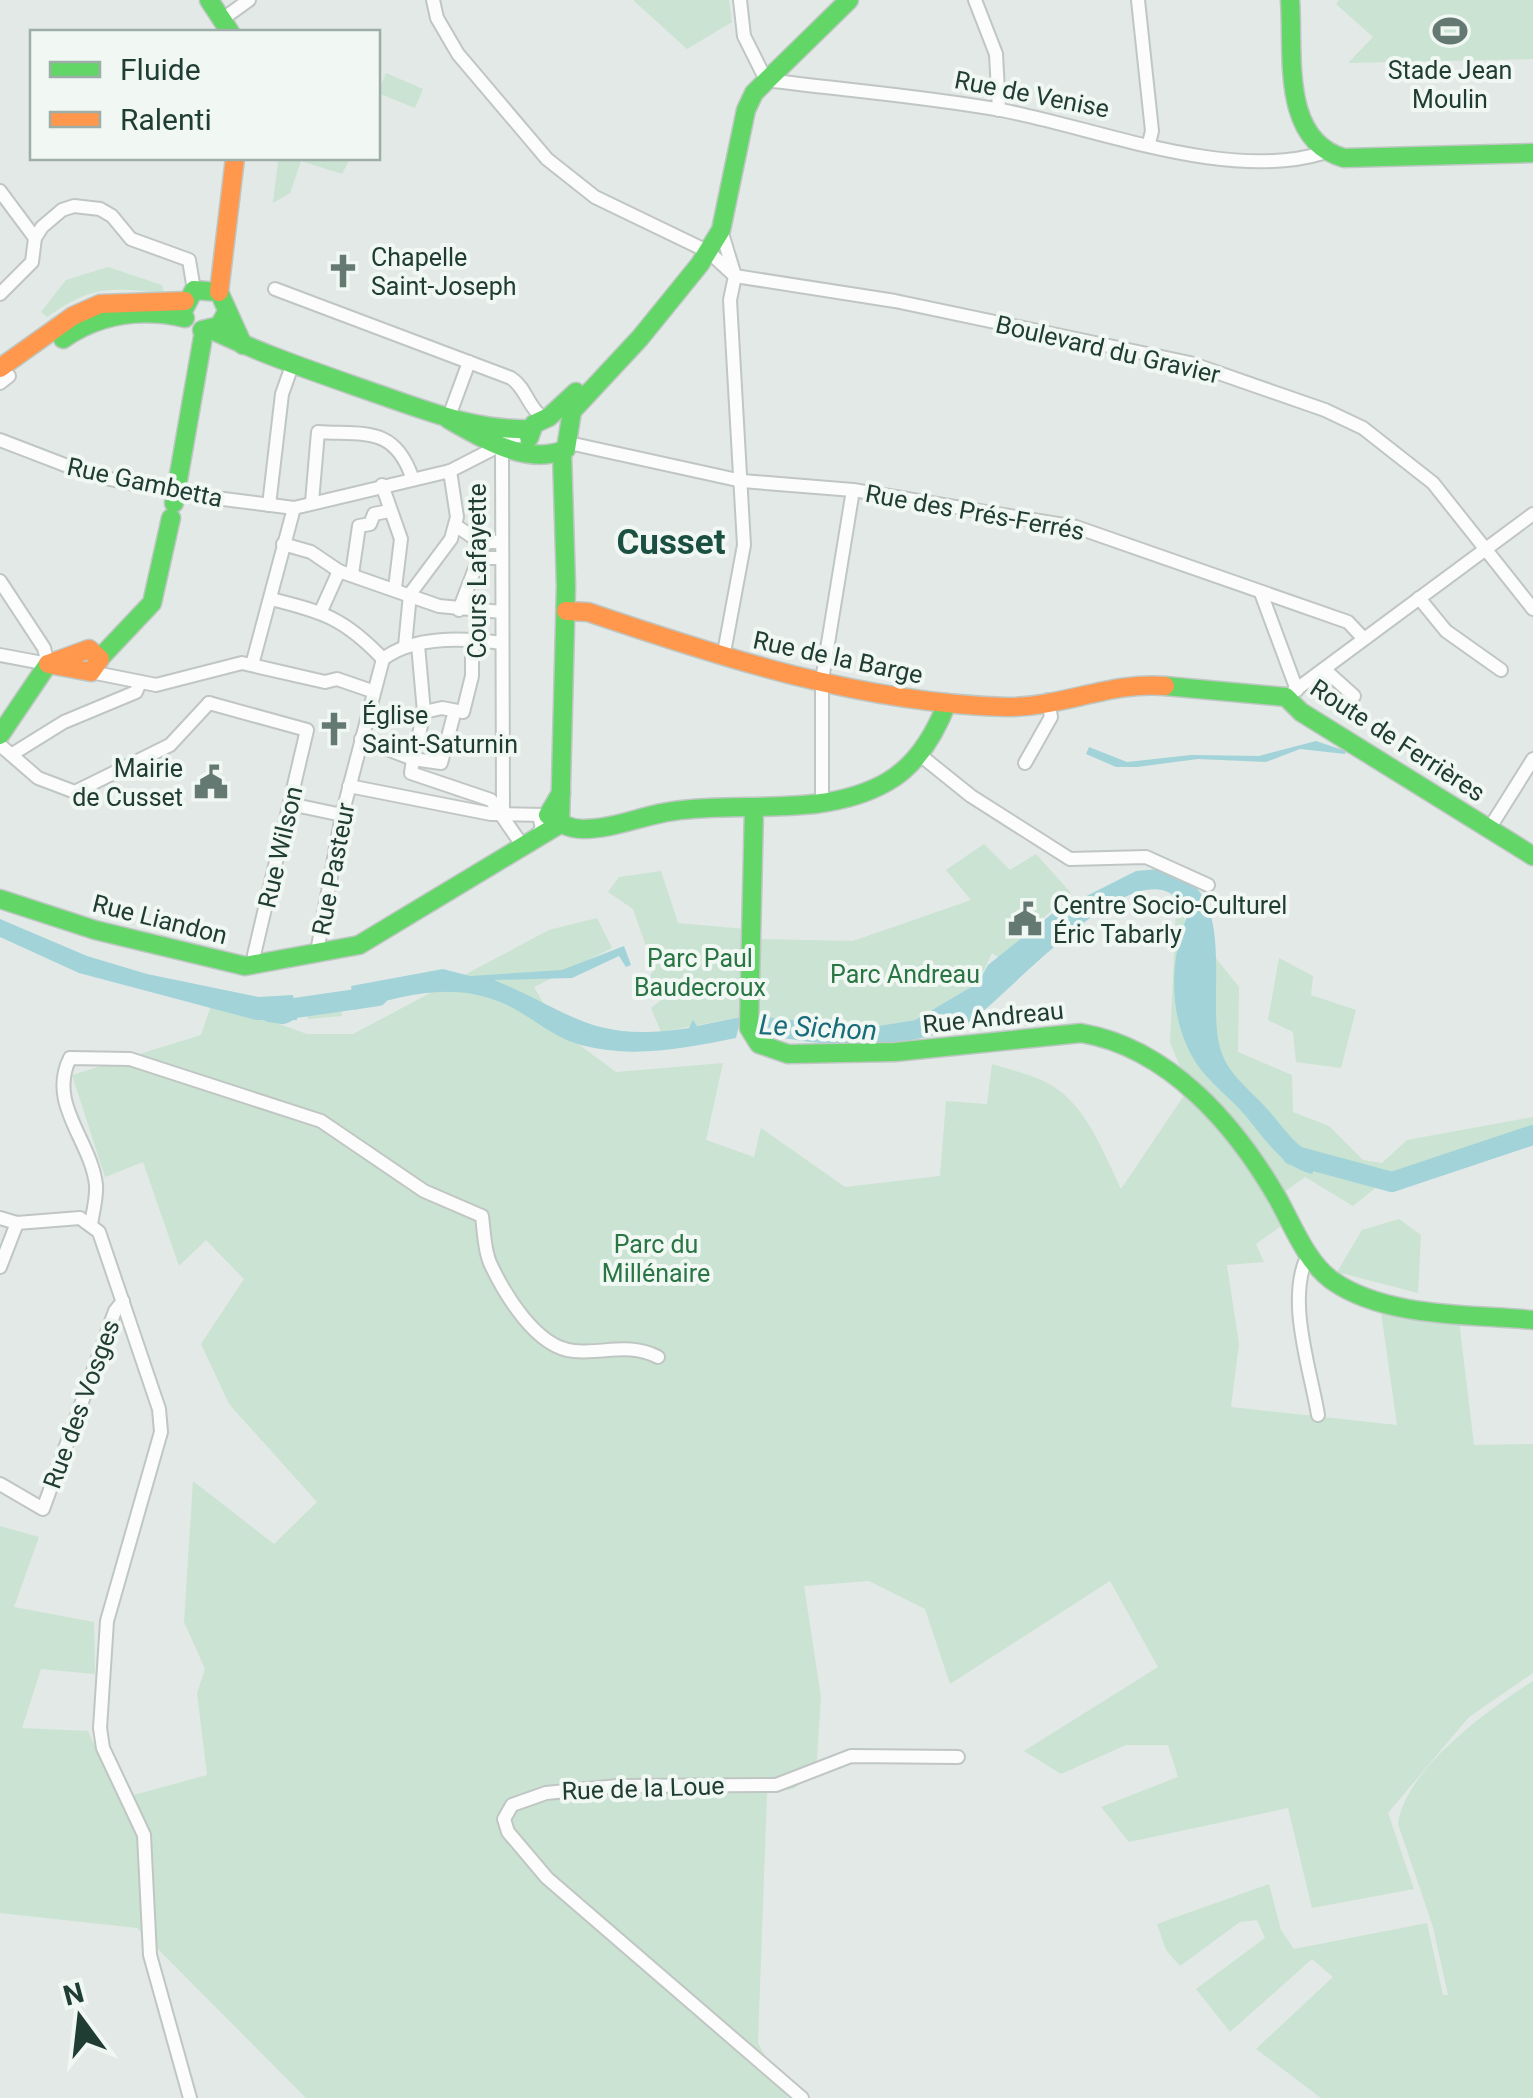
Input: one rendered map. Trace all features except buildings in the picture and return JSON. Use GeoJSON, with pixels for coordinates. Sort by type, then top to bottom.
{"type":"FeatureCollection","features":[{"type":"Feature","properties":{"kind":"main road"},"geometry":{"type":"LineString","coordinates":[[209,0],[229,16]]}},
{"type":"Feature","properties":{"kind":"main road"},"geometry":{"type":"LineString","coordinates":[[556,446],[572,410],[709,252],[721,230],[746,110],[766,80],[848,0]]}},
{"type":"Feature","properties":{"kind":"main road"},"geometry":{"type":"LineString","coordinates":[[1290,0],[1299,99],[1314,139]]}},
{"type":"Feature","properties":{"kind":"main road"},"geometry":{"type":"LineString","coordinates":[[1314,139],[1369,157]]}},
{"type":"Feature","properties":{"kind":"main road"},"geometry":{"type":"LineString","coordinates":[[1314,139],[1369,157],[1533,153]]}},
{"type":"Feature","properties":{"kind":"main road"},"geometry":{"type":"LineString","coordinates":[[236,160],[219,292],[243,344]]}},
{"type":"Feature","properties":{"kind":"main road"},"geometry":{"type":"LineString","coordinates":[[2,376],[76,314],[98,304],[128,301],[168,307],[219,292]]}},
{"type":"Feature","properties":{"kind":"main road"},"geometry":{"type":"LineString","coordinates":[[188,303],[208,330],[293,363],[342,375],[370,391],[448,419],[488,430],[538,423],[616,360]]}},
{"type":"Feature","properties":{"kind":"main road"},"geometry":{"type":"LineString","coordinates":[[0,735],[48,664],[92,660],[130,627],[156,594],[208,330],[227,312]]}},
{"type":"Feature","properties":{"kind":"main road"},"geometry":{"type":"LineString","coordinates":[[448,419],[502,448],[556,446]]}},
{"type":"Feature","properties":{"kind":"main road"},"geometry":{"type":"LineString","coordinates":[[538,423],[556,446],[565,484],[561,793],[549,818],[583,829],[612,827],[671,811],[754,808],[876,787],[920,755],[947,703]]}},
{"type":"Feature","properties":{"kind":"main road"},"geometry":{"type":"LineString","coordinates":[[538,423],[556,446]]}},
{"type":"Feature","properties":{"kind":"main road","name":"Rue de la Barge"},"geometry":{"type":"LineString","coordinates":[[566,611],[588,612],[723,658],[897,698],[1010,707],[1155,685],[1291,693]]}},
{"type":"Feature","properties":{"kind":"main road","name":"Route de Ferrières"},"geometry":{"type":"LineString","coordinates":[[1291,693],[1301,712],[1533,856]]}},
{"type":"Feature","properties":{"kind":"main road","name":"Rue Andreau"},"geometry":{"type":"LineString","coordinates":[[754,808],[749,1028],[766,1049],[788,1054],[895,1052],[1081,1033],[1105,1038],[1189,1085],[1223,1112],[1241,1135],[1309,1253],[1334,1282],[1368,1298],[1533,1320]]}},
{"type":"Feature","properties":{"kind":"main road","name":"Rue Liandon"},"geometry":{"type":"LineString","coordinates":[[0,898],[95,930],[244,966],[359,945],[524,848],[549,818]]}},
{"type":"Feature","properties":{"kind":"street"},"geometry":{"type":"LineString","coordinates":[[229,16],[249,0]]}},
{"type":"Feature","properties":{"kind":"street"},"geometry":{"type":"LineString","coordinates":[[433,0],[437,18],[458,54],[547,158],[616,209],[709,252],[735,276]]}},
{"type":"Feature","properties":{"kind":"street"},"geometry":{"type":"LineString","coordinates":[[740,0],[744,36],[766,80]]}},
{"type":"Feature","properties":{"kind":"street"},"geometry":{"type":"LineString","coordinates":[[975,0],[996,54],[999,110]]}},
{"type":"Feature","properties":{"kind":"street"},"geometry":{"type":"LineString","coordinates":[[1138,0],[1152,132],[1149,143]]}},
{"type":"Feature","properties":{"kind":"street","name":"Rue de Venise"},"geometry":{"type":"LineString","coordinates":[[766,80],[999,110],[1216,158],[1288,159],[1314,139]]}},
{"type":"Feature","properties":{"kind":"street"},"geometry":{"type":"LineString","coordinates":[[0,191],[36,238]]}},
{"type":"Feature","properties":{"kind":"street"},"geometry":{"type":"LineString","coordinates":[[0,294],[32,262],[36,238],[62,210],[100,209],[112,216],[131,240],[189,260],[188,303]]}},
{"type":"Feature","properties":{"kind":"street"},"geometry":{"type":"LineString","coordinates":[[721,230],[735,276],[730,300],[744,545],[723,658]]}},
{"type":"Feature","properties":{"kind":"street","name":"Boulevard du Gravier"},"geometry":{"type":"LineString","coordinates":[[735,276],[895,302],[1190,363],[1334,414],[1380,441],[1433,483],[1533,609]]}},
{"type":"Feature","properties":{"kind":"street"},"geometry":{"type":"LineString","coordinates":[[252,665],[294,508],[450,471],[502,448],[538,423],[524,387],[470,362],[275,289]]}},
{"type":"Feature","properties":{"kind":"street"},"geometry":{"type":"LineString","coordinates":[[448,419],[470,362]]}},
{"type":"Feature","properties":{"kind":"street"},"geometry":{"type":"LineString","coordinates":[[270,505],[282,394],[293,363]]}},
{"type":"Feature","properties":{"kind":"street"},"geometry":{"type":"LineString","coordinates":[[312,502],[318,432],[381,436],[403,452],[412,477]]}},
{"type":"Feature","properties":{"kind":"street","name":"Rue Gambetta"},"geometry":{"type":"LineString","coordinates":[[0,440],[174,505],[294,508]]}},
{"type":"Feature","properties":{"kind":"street","name":"Rue des Prés-Ferrés"},"geometry":{"type":"LineString","coordinates":[[556,446],[742,481],[853,490],[1076,527],[1348,622],[1364,639]]}},
{"type":"Feature","properties":{"kind":"street","name":"Cours Lafayette"},"geometry":{"type":"LineString","coordinates":[[502,448],[502,814]]}},
{"type":"Feature","properties":{"kind":"street"},"geometry":{"type":"LineString","coordinates":[[418,739],[424,712],[412,645],[410,594],[451,539],[455,525],[450,471]]}},
{"type":"Feature","properties":{"kind":"street"},"geometry":{"type":"LineString","coordinates":[[382,485],[401,539],[395,588]]}},
{"type":"Feature","properties":{"kind":"street"},"geometry":{"type":"LineString","coordinates":[[822,799],[822,680],[853,490]]}},
{"type":"Feature","properties":{"kind":"street"},"geometry":{"type":"LineString","coordinates":[[321,611],[346,572],[359,526],[370,524],[374,514],[389,511]]}},
{"type":"Feature","properties":{"kind":"street"},"geometry":{"type":"LineString","coordinates":[[1261,593],[1291,693],[1533,514]]}},
{"type":"Feature","properties":{"kind":"street"},"geometry":{"type":"LineString","coordinates":[[455,525],[480,542],[502,542]]}},
{"type":"Feature","properties":{"kind":"street"},"geometry":{"type":"LineString","coordinates":[[283,544],[311,552],[346,572],[459,610],[502,612]]}},
{"type":"Feature","properties":{"kind":"street"},"geometry":{"type":"LineString","coordinates":[[459,610],[478,558],[502,558]]}},
{"type":"Feature","properties":{"kind":"street"},"geometry":{"type":"LineString","coordinates":[[0,580],[44,648],[48,664],[0,655]]}},
{"type":"Feature","properties":{"kind":"street"},"geometry":{"type":"LineString","coordinates":[[1419,598],[1446,631],[1490,657],[1501,670]]}},
{"type":"Feature","properties":{"kind":"street"},"geometry":{"type":"LineString","coordinates":[[271,599],[321,611],[352,626],[383,659],[412,645],[472,639],[502,642]]}},
{"type":"Feature","properties":{"kind":"street"},"geometry":{"type":"LineString","coordinates":[[424,712],[463,712],[472,676],[472,639]]}},
{"type":"Feature","properties":{"kind":"street","name":"Rue Pasteur"},"geometry":{"type":"LineString","coordinates":[[317,952],[342,815],[383,659]]}},
{"type":"Feature","properties":{"kind":"street"},"geometry":{"type":"LineString","coordinates":[[92,660],[120,678],[140,682],[175,684],[252,665],[325,682],[337,679],[372,691]]}},
{"type":"Feature","properties":{"kind":"street"},"geometry":{"type":"LineString","coordinates":[[1324,669],[1354,696]]}},
{"type":"Feature","properties":{"kind":"street"},"geometry":{"type":"LineString","coordinates":[[0,745],[14,752],[38,778],[75,792],[170,745],[210,703],[201,676]]}},
{"type":"Feature","properties":{"kind":"street"},"geometry":{"type":"LineString","coordinates":[[14,752],[64,722],[136,692],[140,682]]}},
{"type":"Feature","properties":{"kind":"street"},"geometry":{"type":"LineString","coordinates":[[1026,763],[1051,717],[1048,700]]}},
{"type":"Feature","properties":{"kind":"street","name":"Rue Wilson"},"geometry":{"type":"LineString","coordinates":[[210,703],[307,730],[254,955],[256,964]]}},
{"type":"Feature","properties":{"kind":"street"},"geometry":{"type":"LineString","coordinates":[[361,739],[412,759],[441,763],[453,718]]}},
{"type":"Feature","properties":{"kind":"street"},"geometry":{"type":"LineString","coordinates":[[920,755],[971,796],[1070,859],[1146,857],[1208,885]]}},
{"type":"Feature","properties":{"kind":"street"},"geometry":{"type":"LineString","coordinates":[[412,759],[411,773],[491,800],[524,848]]}},
{"type":"Feature","properties":{"kind":"street"},"geometry":{"type":"LineString","coordinates":[[1489,829],[1533,759]]}},
{"type":"Feature","properties":{"kind":"street"},"geometry":{"type":"LineString","coordinates":[[350,786],[502,814],[549,818]]}},
{"type":"Feature","properties":{"kind":"street"},"geometry":{"type":"LineString","coordinates":[[290,804],[342,815]]}},
{"type":"Feature","properties":{"kind":"street"},"geometry":{"type":"LineString","coordinates":[[190,2098],[150,1955],[144,1835],[132,1800],[103,1748],[107,1622],[161,1432],[159,1408],[105,1246],[91,1224],[96,1185],[65,1109],[63,1072],[70,1058],[130,1059],[321,1121],[424,1191],[482,1216],[488,1260],[518,1309],[548,1341],[572,1352],[614,1347],[644,1350],[658,1357]]}},
{"type":"Feature","properties":{"kind":"street"},"geometry":{"type":"LineString","coordinates":[[0,1218],[17,1224],[67,1217],[91,1224]]}},
{"type":"Feature","properties":{"kind":"street"},"geometry":{"type":"LineString","coordinates":[[0,1267],[17,1224]]}},
{"type":"Feature","properties":{"kind":"street"},"geometry":{"type":"LineString","coordinates":[[1309,1253],[1299,1271],[1299,1298],[1318,1415]]}},
{"type":"Feature","properties":{"kind":"street","name":"Rue des Vosges"},"geometry":{"type":"LineString","coordinates":[[0,1484],[42,1509],[115,1311],[124,1301]]}},
{"type":"Feature","properties":{"kind":"street","name":"Rue de la Loue"},"geometry":{"type":"LineString","coordinates":[[802,2098],[548,1878],[508,1832],[504,1819],[512,1805],[546,1793],[678,1784],[776,1785],[851,1756],[958,1757]]}},
{"type":"Feature","properties":{"kind":"green space"},"geometry":{"type":"Polygon","coordinates":[[[633,0],[729,0],[732,22],[687,49],[633,0]]]}},
{"type":"Feature","properties":{"kind":"green space","name":"Stade Jean Moulin"},"geometry":{"type":"Polygon","coordinates":[[[1339,0],[1533,0],[1533,59],[1348,63],[1373,37],[1336,4],[1339,0]]]}},
{"type":"Feature","properties":{"kind":"green space"},"geometry":{"type":"Polygon","coordinates":[[[386,73],[423,89],[415,108],[380,94],[386,73]]]}},
{"type":"Feature","properties":{"kind":"green space"},"geometry":{"type":"Polygon","coordinates":[[[280,160],[349,160],[342,174],[301,161],[290,193],[273,203],[280,160]]]}},
{"type":"Feature","properties":{"kind":"green space"},"geometry":{"type":"Polygon","coordinates":[[[108,267],[162,285],[164,293],[103,291],[78,299],[47,317],[41,312],[66,280],[108,267]]]}},
{"type":"Feature","properties":{"kind":"green space","name":"Parc Andreau"},"geometry":{"type":"Polygon","coordinates":[[[984,844],[1010,870],[1036,854],[1071,893],[999,958],[992,953],[978,983],[915,1020],[866,1028],[754,1016],[758,939],[853,941],[971,900],[946,870],[984,844]]]}},
{"type":"Feature","properties":{"kind":"green space","name":"Parc Paul Baudecroux"},"geometry":{"type":"Polygon","coordinates":[[[661,871],[678,923],[745,929],[741,1017],[661,1032],[651,1008],[665,997],[654,988],[650,976],[654,969],[633,909],[608,892],[619,877],[661,871]]]}},
{"type":"Feature","properties":{"kind":"green space"},"geometry":{"type":"Polygon","coordinates":[[[1176,908],[1239,987],[1238,1052],[1292,1075],[1293,1112],[1329,1126],[1363,1160],[1382,1163],[1407,1140],[1533,1117],[1533,1144],[1379,1185],[1353,1206],[1305,1177],[1284,1192],[1228,1110],[1184,1076],[1170,1043],[1176,908]]]}},
{"type":"Feature","properties":{"kind":"green space","name":"Parc du Millénaire"},"geometry":{"type":"Polygon","coordinates":[[[597,918],[612,948],[534,987],[558,1029],[616,1072],[723,1063],[706,1140],[754,1157],[761,1128],[845,1187],[940,1176],[946,1101],[987,1104],[992,1064],[1037,1078],[1064,1094],[1093,1132],[1121,1189],[1187,1091],[1225,1127],[1284,1224],[1256,1244],[1264,1262],[1227,1265],[1239,1344],[1231,1407],[1397,1425],[1381,1312],[1459,1320],[1474,1445],[1533,1444],[1533,1673],[1469,1717],[1388,1813],[1414,1889],[1312,1908],[1288,1808],[1129,1842],[1101,1807],[1178,1777],[1168,1745],[1126,1745],[1061,1774],[1024,1751],[1158,1667],[1110,1581],[950,1684],[925,1609],[869,1581],[804,1586],[821,1697],[816,1773],[793,1789],[767,1793],[758,2043],[788,2098],[306,2098],[137,1928],[0,1913],[0,1526],[39,1537],[14,1607],[94,1622],[95,1674],[41,1669],[22,1728],[88,1731],[119,1799],[207,1775],[197,1693],[205,1669],[184,1622],[193,1481],[274,1544],[317,1502],[229,1404],[201,1344],[244,1279],[206,1240],[179,1266],[143,1162],[105,1177],[72,1075],[201,1035],[213,1000],[307,1034],[353,1034],[549,930],[597,918]]]}},
{"type":"Feature","properties":{"kind":"green space"},"geometry":{"type":"Polygon","coordinates":[[[1279,958],[1313,976],[1311,995],[1356,1010],[1341,1068],[1296,1062],[1293,1032],[1268,1020],[1279,958]]]}},
{"type":"Feature","properties":{"kind":"green space"},"geometry":{"type":"Polygon","coordinates":[[[338,992],[342,1016],[308,1019],[306,997],[338,992]]]}},
{"type":"Feature","properties":{"kind":"green space"},"geometry":{"type":"Polygon","coordinates":[[[1399,1219],[1421,1235],[1418,1293],[1337,1272],[1362,1230],[1399,1219]]]}},
{"type":"Feature","properties":{"kind":"green space"},"geometry":{"type":"Polygon","coordinates":[[[1533,1681],[1533,2098],[1321,2098],[1256,2049],[1333,1977],[1312,1959],[1230,2032],[1196,1989],[1265,1938],[1257,1920],[1240,1922],[1180,1966],[1166,1950],[1157,1924],[1269,1884],[1281,1930],[1294,1949],[1427,1923],[1443,1995],[1448,1995],[1433,1927],[1398,1824],[1404,1803],[1432,1762],[1494,1707],[1533,1681]]]}},
{"type":"Feature","properties":{"kind":"water"},"geometry":{"type":"Polygon","coordinates":[[[1316,741],[1346,751],[1345,754],[1300,749],[1266,762],[1198,759],[1116,767],[1086,754],[1089,747],[1127,762],[1191,755],[1259,756],[1316,741]]]}},
{"type":"Feature","properties":{"kind":"water"},"geometry":{"type":"Polygon","coordinates":[[[1159,869],[1188,881],[1202,895],[1215,936],[1217,1032],[1221,1051],[1235,1076],[1291,1137],[1319,1157],[1312,1174],[1291,1165],[1274,1150],[1191,1054],[1177,1016],[1174,976],[1187,917],[1170,893],[1143,890],[1111,904],[1041,958],[982,1012],[964,1025],[939,1034],[860,1045],[754,1032],[754,1016],[866,1028],[915,1020],[978,983],[988,965],[1053,913],[1136,871],[1159,869]]]}},
{"type":"Feature","properties":{"kind":"water"},"geometry":{"type":"Polygon","coordinates":[[[0,919],[87,956],[147,974],[259,997],[293,995],[297,1020],[256,1020],[79,973],[0,937],[0,919]]]}},
{"type":"Feature","properties":{"kind":"water"},"geometry":{"type":"Polygon","coordinates":[[[624,946],[631,965],[626,967],[619,956],[572,978],[494,980],[586,1022],[629,1032],[689,1028],[693,1020],[697,1026],[741,1017],[736,1038],[659,1050],[600,1049],[563,1038],[493,999],[454,992],[415,995],[355,1010],[351,986],[443,969],[470,976],[562,970],[624,946]]]}},
{"type":"Feature","properties":{"kind":"waterway","name":"Le Sichon"},"geometry":{"type":"LineString","coordinates":[[270,1012],[283,1014],[295,1008],[378,996]]}},
{"type":"Feature","properties":{"kind":"waterway","name":"Le Sichon"},"geometry":{"type":"LineString","coordinates":[[1292,1155],[1392,1182],[1533,1135]]}},
{"type":"Feature","properties":{"kind":"traffic: fast"},"geometry":{"type":"LineString","coordinates":[[209,0],[229,30]]}},
{"type":"Feature","properties":{"kind":"traffic: fast"},"geometry":{"type":"LineString","coordinates":[[448,419],[505,448],[536,455],[566,449],[572,411],[640,338],[700,264],[721,230],[746,110],[754,93],[849,0]]}},
{"type":"Feature","properties":{"kind":"traffic: fast"},"geometry":{"type":"LineString","coordinates":[[1290,0],[1295,92],[1309,133],[1323,148],[1344,158],[1533,153]]}},
{"type":"Feature","properties":{"kind":"traffic: fast"},"geometry":{"type":"LineString","coordinates":[[184,309],[194,290],[219,292],[243,345]]}},
{"type":"Feature","properties":{"kind":"traffic: fast"},"geometry":{"type":"LineString","coordinates":[[202,330],[219,326],[227,312]]}},
{"type":"Feature","properties":{"kind":"traffic: fast"},"geometry":{"type":"LineString","coordinates":[[63,339],[92,323],[122,315],[153,313],[185,318]]}},
{"type":"Feature","properties":{"kind":"traffic: fast"},"geometry":{"type":"LineString","coordinates":[[212,330],[291,363],[431,412],[490,427],[531,429]]}},
{"type":"Feature","properties":{"kind":"traffic: fast"},"geometry":{"type":"LineString","coordinates":[[174,503],[204,331]]}},
{"type":"Feature","properties":{"kind":"traffic: fast"},"geometry":{"type":"LineString","coordinates":[[529,438],[534,424],[549,417],[576,392]]}},
{"type":"Feature","properties":{"kind":"traffic: fast"},"geometry":{"type":"LineString","coordinates":[[0,899],[95,930],[245,966],[359,945],[560,824],[566,586],[562,453]]}},
{"type":"Feature","properties":{"kind":"traffic: fast"},"geometry":{"type":"LineString","coordinates":[[100,658],[152,603],[171,518]]}},
{"type":"Feature","properties":{"kind":"traffic: fast"},"geometry":{"type":"LineString","coordinates":[[0,735],[48,664]]}},
{"type":"Feature","properties":{"kind":"traffic: fast"},"geometry":{"type":"LineString","coordinates":[[1165,686],[1286,697],[1301,712],[1533,856]]}},
{"type":"Feature","properties":{"kind":"traffic: fast"},"geometry":{"type":"LineString","coordinates":[[561,793],[548,815],[564,825],[583,829],[700,808],[837,800],[863,793],[898,775],[931,737],[947,703]]}},
{"type":"Feature","properties":{"kind":"traffic: fast"},"geometry":{"type":"LineString","coordinates":[[754,808],[749,1028],[759,1044],[788,1054],[895,1052],[1081,1033],[1113,1041],[1171,1073],[1221,1118],[1261,1172],[1308,1254],[1333,1281],[1354,1293],[1403,1308],[1533,1320]]}},
{"type":"Feature","properties":{"kind":"traffic: slow"},"geometry":{"type":"LineString","coordinates":[[219,292],[235,160]]}},
{"type":"Feature","properties":{"kind":"traffic: slow"},"geometry":{"type":"LineString","coordinates":[[0,368],[73,316],[100,304],[185,301]]}},
{"type":"Feature","properties":{"kind":"traffic: slow"},"geometry":{"type":"LineString","coordinates":[[566,611],[588,612],[794,675],[952,704],[1026,706],[1126,687],[1165,686]]}},
{"type":"Feature","properties":{"kind":"traffic: slow"},"geometry":{"type":"LineString","coordinates":[[89,649],[100,659],[91,672],[48,664],[89,649]]}},
{"type":"Feature","properties":{"kind":"place","name":"Stade Jean Moulin"},"geometry":{"type":"Point","coordinates":[1450,31]}},
{"type":"Feature","properties":{"kind":"place","name":"Chapelle Saint-Joseph"},"geometry":{"type":"Point","coordinates":[343,271]}},
{"type":"Feature","properties":{"kind":"place","name":"Église Saint-Saturnin"},"geometry":{"type":"Point","coordinates":[334,729]}},
{"type":"Feature","properties":{"kind":"place","name":"Mairie de Cusset"},"geometry":{"type":"Point","coordinates":[211,782]}},
{"type":"Feature","properties":{"kind":"place","name":"Centre Socio-Culturel Éric Tabarly"},"geometry":{"type":"Point","coordinates":[1025,919]}},
{"type":"Feature","properties":{"kind":"district","name":"Cusset"},"geometry":{"type":"Point","coordinates":[671,542]}}]}
